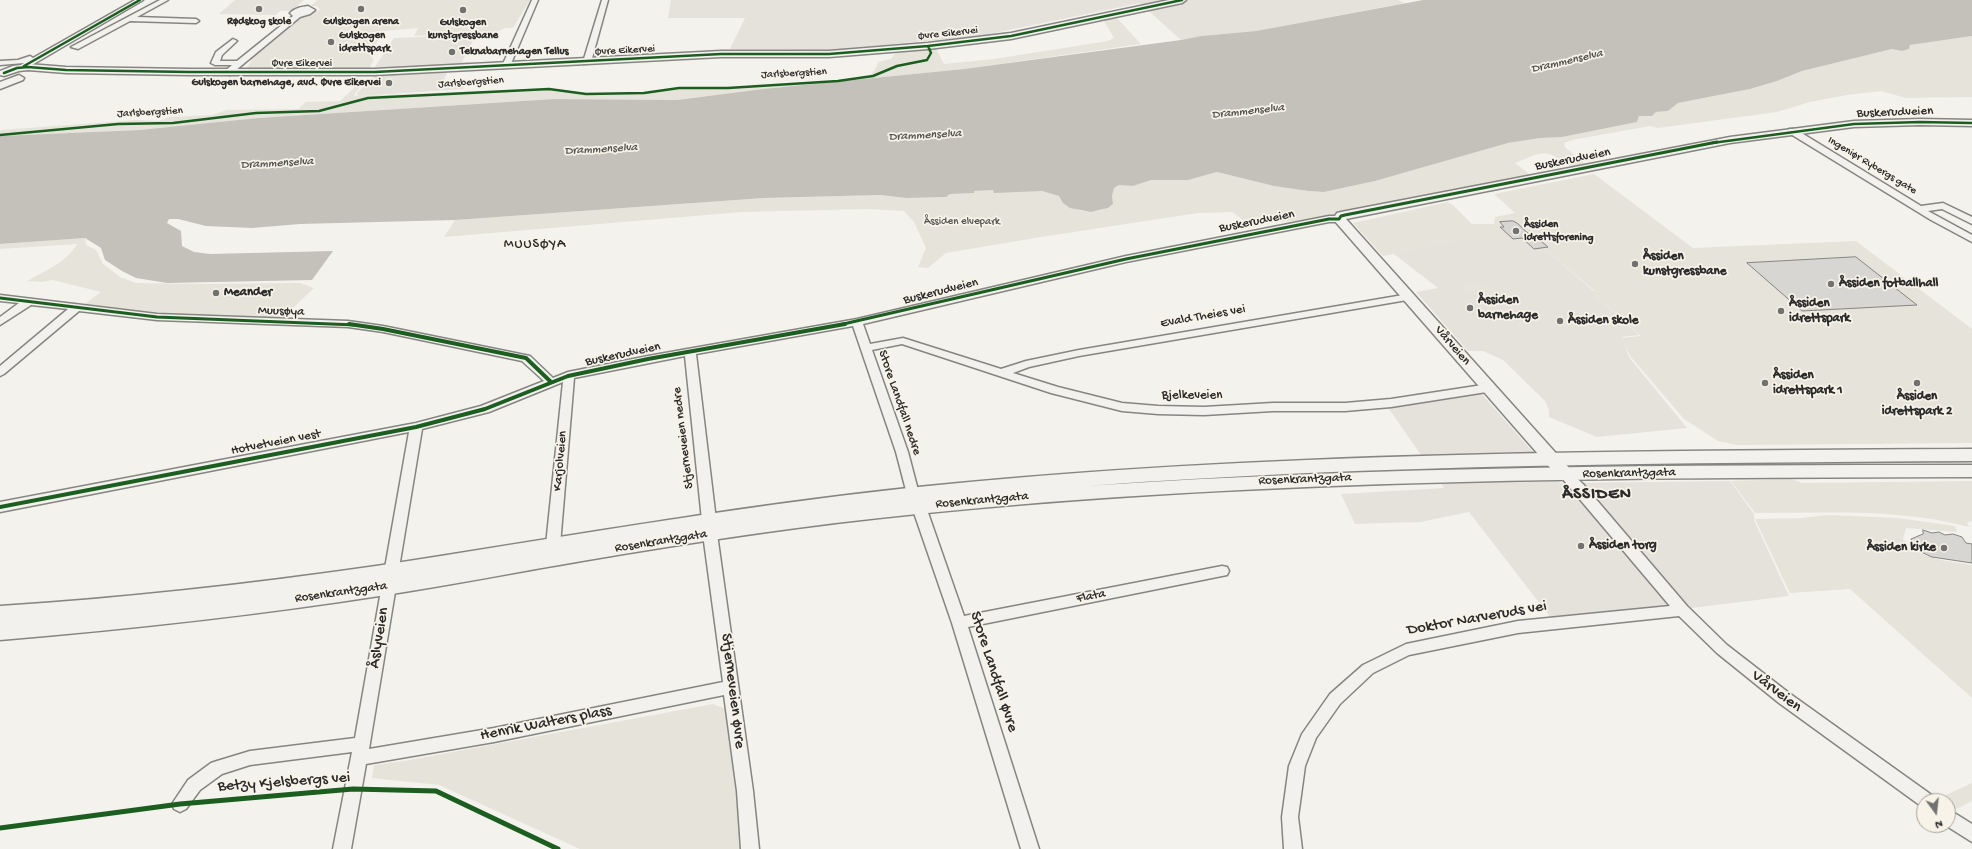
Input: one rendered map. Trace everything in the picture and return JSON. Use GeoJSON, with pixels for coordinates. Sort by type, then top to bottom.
{"type":"FeatureCollection","features":[{"type":"Feature","properties":{"kind":"main road","name":"Øvre Eikervei"},"geometry":{"type":"LineString","coordinates":[[19,71],[35,67],[66,70],[228,73],[375,72],[721,54],[829,54],[936,45],[1011,36],[1182,0]]}},
{"type":"Feature","properties":{"kind":"main road"},"geometry":{"type":"LineString","coordinates":[[1,74],[19,71]]}},
{"type":"Feature","properties":{"kind":"main road"},"geometry":{"type":"LineString","coordinates":[[1,74],[19,71]]}},
{"type":"Feature","properties":{"kind":"main road","name":"Buskerudveien"},"geometry":{"type":"LineString","coordinates":[[1339,220],[1341,216],[1345,215],[1719,142],[1792,131],[1854,124],[1902,122],[1972,123]]}},
{"type":"Feature","properties":{"kind":"main road","name":"Vårveien"},"geometry":{"type":"LineString","coordinates":[[1339,220],[1565,474]]}},
{"type":"Feature","properties":{"kind":"main road","name":"Rosenkrantzgata"},"geometry":{"type":"LineString","coordinates":[[0,631],[246,606],[390,579],[553,545],[710,527],[1097,477],[1198,471],[1552,459],[1972,455]]}},
{"type":"Feature","properties":{"kind":"main road","name":"Rosenkrantzgata"},"geometry":{"type":"LineString","coordinates":[[916,500],[1104,491],[1264,481],[1565,474],[1972,471]]}},
{"type":"Feature","properties":{"kind":"main road","name":"Rosenkrantzgata"},"geometry":{"type":"LineString","coordinates":[[0,615],[390,579],[584,553],[710,527]]}},
{"type":"Feature","properties":{"kind":"street"},"geometry":{"type":"LineString","coordinates":[[19,71],[35,67],[68,42],[140,0]]}},
{"type":"Feature","properties":{"kind":"street"},"geometry":{"type":"LineString","coordinates":[[49,60],[165,0]]}},
{"type":"Feature","properties":{"kind":"street"},"geometry":{"type":"LineString","coordinates":[[228,73],[297,12],[307,0]]}},
{"type":"Feature","properties":{"kind":"street"},"geometry":{"type":"LineString","coordinates":[[506,66],[535,0]]}},
{"type":"Feature","properties":{"kind":"street"},"geometry":{"type":"LineString","coordinates":[[587,62],[605,0]]}},
{"type":"Feature","properties":{"kind":"street"},"geometry":{"type":"LineString","coordinates":[[127,19],[196,22]]}},
{"type":"Feature","properties":{"kind":"street"},"geometry":{"type":"LineString","coordinates":[[233,40],[219,54],[215,63],[240,63]]}},
{"type":"Feature","properties":{"kind":"street"},"geometry":{"type":"LineString","coordinates":[[1,74],[56,45],[68,42]]}},
{"type":"Feature","properties":{"kind":"street","name":"Ingeniør Rybergs gate"},"geometry":{"type":"LineString","coordinates":[[1792,131],[1972,239]]}},
{"type":"Feature","properties":{"kind":"street","name":"Ingeniør Rybergs gate"},"geometry":{"type":"LineString","coordinates":[[1920,209],[1943,206],[1972,221]]}},
{"type":"Feature","properties":{"kind":"street","name":"Buskerudveien"},"geometry":{"type":"LineString","coordinates":[[551,382],[568,376],[690,352],[857,322],[1126,259],[1271,229],[1329,219],[1339,220]]}},
{"type":"Feature","properties":{"kind":"street","name":"Evald Theies vei"},"geometry":{"type":"LineString","coordinates":[[1003,372],[1026,364],[1079,353],[1409,297]]}},
{"type":"Feature","properties":{"kind":"street","name":"Muusøya"},"geometry":{"type":"LineString","coordinates":[[0,298],[157,317],[348,324],[383,329],[526,358],[551,382]]}},
{"type":"Feature","properties":{"kind":"street"},"geometry":{"type":"LineString","coordinates":[[0,322],[28,302]]}},
{"type":"Feature","properties":{"kind":"street"},"geometry":{"type":"LineString","coordinates":[[0,372],[77,307]]}},
{"type":"Feature","properties":{"kind":"street","name":"Store Landfall nedre"},"geometry":{"type":"LineString","coordinates":[[857,322],[902,452],[916,500]]}},
{"type":"Feature","properties":{"kind":"street","name":"Bjelkeveien"},"geometry":{"type":"LineString","coordinates":[[865,348],[903,341],[1087,399],[1122,407],[1158,410],[1204,411],[1273,407],[1345,407],[1489,388]]}},
{"type":"Feature","properties":{"kind":"street","name":"Stjerneveien nedre"},"geometry":{"type":"LineString","coordinates":[[690,352],[710,527]]}},
{"type":"Feature","properties":{"kind":"street","name":"Karjolveien"},"geometry":{"type":"LineString","coordinates":[[553,545],[569,384],[568,376]]}},
{"type":"Feature","properties":{"kind":"street","name":"Hotvetveien vest"},"geometry":{"type":"LineString","coordinates":[[0,507],[416,427],[485,409],[551,382]]}},
{"type":"Feature","properties":{"kind":"street","name":"Åslyveien"},"geometry":{"type":"LineString","coordinates":[[342,849],[361,751],[416,427]]}},
{"type":"Feature","properties":{"kind":"street","name":"Vårveien"},"geometry":{"type":"LineString","coordinates":[[1565,474],[1569,488],[1599,523],[1642,564],[1682,610],[1722,649],[1760,680],[1916,793]]}},
{"type":"Feature","properties":{"kind":"street","name":"Store Landfall øvre"},"geometry":{"type":"LineString","coordinates":[[916,500],[959,623],[1030,849]]}},
{"type":"Feature","properties":{"kind":"street","name":"Stjerneveien øvre"},"geometry":{"type":"LineString","coordinates":[[710,527],[750,849]]}},
{"type":"Feature","properties":{"kind":"street","name":"Flata"},"geometry":{"type":"LineString","coordinates":[[959,623],[1222,571]]}},
{"type":"Feature","properties":{"kind":"street","name":"Doktor Narveruds vei"},"geometry":{"type":"LineString","coordinates":[[1293,849],[1290,817],[1297,766],[1310,734],[1335,699],[1368,669],[1406,650],[1518,627],[1682,610]]}},
{"type":"Feature","properties":{"kind":"street","name":"Henrik Walters plass"},"geometry":{"type":"LineString","coordinates":[[180,804],[194,785],[217,768],[250,758],[361,751],[494,735],[731,687]]}},
{"type":"Feature","properties":{"kind":"street"},"geometry":{"type":"LineString","coordinates":[[1956,823],[1972,834]]}},
{"type":"Feature","properties":{"kind":"shaded area","name":"Rødskog skole"},"geometry":{"type":"Polygon","coordinates":[[[235,0],[304,0],[292,11],[280,11],[276,15],[219,14],[235,0]]]}},
{"type":"Feature","properties":{"kind":"shaded area"},"geometry":{"type":"Polygon","coordinates":[[[671,0],[1398,0],[1405,3],[1256,31],[1201,36],[1181,40],[1140,3],[980,36],[831,50],[730,49],[745,18],[668,18],[671,0]]]}},
{"type":"Feature","properties":{"kind":"shaded area"},"geometry":{"type":"Polygon","coordinates":[[[465,35],[475,37],[462,62],[469,62],[468,65],[373,70],[394,38],[465,35]]]}},
{"type":"Feature","properties":{"kind":"shaded area"},"geometry":{"type":"Polygon","coordinates":[[[448,71],[444,80],[467,79],[463,89],[358,96],[357,93],[376,75],[448,71]]]}},
{"type":"Feature","properties":{"kind":"shaded area","name":"Åssiden skole"},"geometry":{"type":"Polygon","coordinates":[[[1452,204],[1472,224],[1494,224],[1524,241],[1533,249],[1548,252],[1595,292],[1593,294],[1639,335],[1622,337],[1629,357],[1687,428],[1597,437],[1549,417],[1549,410],[1545,401],[1503,360],[1483,351],[1468,351],[1416,292],[1438,288],[1355,224],[1452,204]]]}},
{"type":"Feature","properties":{"kind":"shaded area"},"geometry":{"type":"Polygon","coordinates":[[[1481,393],[1560,483],[1730,481],[1754,514],[1754,520],[1789,596],[1692,608],[1551,618],[1469,512],[1420,522],[1355,524],[1341,494],[1444,488],[1387,406],[1481,393]]]}},
{"type":"Feature","properties":{"kind":"green space"},"geometry":{"type":"Polygon","coordinates":[[[317,0],[530,0],[513,28],[505,28],[495,33],[476,38],[465,34],[414,36],[418,28],[384,31],[369,55],[374,60],[368,70],[247,69],[253,57],[302,17],[320,10],[317,6],[311,6],[317,0]]]}},
{"type":"Feature","properties":{"kind":"green space"},"geometry":{"type":"Polygon","coordinates":[[[1116,17],[1141,44],[964,69],[763,89],[677,100],[554,99],[258,118],[139,130],[0,136],[0,130],[137,120],[159,121],[169,117],[212,115],[227,110],[298,109],[306,102],[340,101],[355,87],[360,87],[354,95],[357,96],[534,89],[562,90],[586,94],[644,93],[679,88],[728,88],[853,80],[862,78],[872,73],[878,62],[891,59],[898,50],[935,47],[944,64],[994,59],[1108,41],[1114,38],[1103,19],[1116,17]]]}},
{"type":"Feature","properties":{"kind":"green space","name":"Åssiden elvepark"},"geometry":{"type":"Polygon","coordinates":[[[1972,36],[1972,97],[1906,98],[1881,91],[1847,95],[1810,102],[1777,112],[1658,128],[1650,126],[1572,140],[1564,143],[1565,147],[1585,164],[1571,167],[1555,157],[1544,153],[1515,163],[1532,176],[1422,199],[1298,221],[1247,223],[1232,212],[1198,213],[946,253],[928,268],[918,267],[926,248],[914,222],[904,211],[869,209],[742,212],[444,237],[455,220],[764,198],[880,195],[906,198],[946,197],[950,194],[974,193],[973,191],[1018,189],[1051,193],[1059,196],[1070,206],[1092,212],[1100,211],[1113,204],[1112,196],[1114,188],[1119,185],[1133,186],[1151,180],[1188,180],[1217,172],[1274,186],[1324,192],[1375,181],[1508,143],[1540,138],[1562,137],[1637,122],[1639,116],[1652,116],[1656,112],[1668,111],[1678,103],[1750,89],[1777,81],[1802,71],[1892,49],[1902,51],[1909,49],[1910,45],[1972,36]]]}},
{"type":"Feature","properties":{"kind":"green space","name":"Åssiden idrettspark"},"geometry":{"type":"Polygon","coordinates":[[[1594,174],[1693,248],[1856,241],[1972,329],[1972,443],[1737,445],[1718,441],[1684,419],[1630,356],[1622,338],[1641,336],[1593,294],[1595,291],[1548,252],[1533,249],[1524,241],[1513,242],[1510,239],[1487,243],[1477,238],[1383,256],[1353,223],[1448,202],[1470,224],[1494,224],[1495,217],[1515,213],[1494,194],[1594,174]]]}},
{"type":"Feature","properties":{"kind":"green space"},"geometry":{"type":"Polygon","coordinates":[[[85,238],[86,245],[96,250],[103,264],[120,277],[136,283],[300,283],[314,288],[278,322],[215,320],[98,309],[85,304],[101,292],[53,280],[41,282],[27,281],[62,261],[77,244],[0,249],[0,244],[85,238]]]}},
{"type":"Feature","properties":{"kind":"green space"},"geometry":{"type":"Polygon","coordinates":[[[1471,282],[1507,291],[1516,296],[1516,301],[1510,302],[1498,300],[1481,294],[1468,295],[1457,287],[1461,284],[1471,282]]]}},
{"type":"Feature","properties":{"kind":"green space"},"geometry":{"type":"Polygon","coordinates":[[[1791,479],[1802,483],[1972,481],[1972,521],[1967,522],[1969,527],[1943,521],[1890,514],[1836,512],[1755,513],[1731,481],[1791,479]]]}},
{"type":"Feature","properties":{"kind":"green space"},"geometry":{"type":"Polygon","coordinates":[[[1827,515],[1898,518],[1955,526],[1957,532],[1906,528],[1903,539],[1918,552],[1927,556],[1972,565],[1972,698],[1850,589],[1790,593],[1755,519],[1802,518],[1827,515]]]}},
{"type":"Feature","properties":{"kind":"green space"},"geometry":{"type":"Polygon","coordinates":[[[713,704],[726,709],[743,849],[580,849],[439,785],[372,778],[374,765],[404,761],[713,704]]]}},
{"type":"Feature","properties":{"kind":"green space"},"geometry":{"type":"Polygon","coordinates":[[[1972,783],[1972,801],[1957,809],[1956,793],[1951,793],[1972,783]]]}},
{"type":"Feature","properties":{"kind":"water","name":"Drammenselva"},"geometry":{"type":"Polygon","coordinates":[[[1423,0],[1972,0],[1972,36],[1910,45],[1909,49],[1902,51],[1892,49],[1802,71],[1777,81],[1750,89],[1678,103],[1668,111],[1656,112],[1652,116],[1639,116],[1637,122],[1562,137],[1540,138],[1508,143],[1375,181],[1324,192],[1274,186],[1217,172],[1188,180],[1151,180],[1133,186],[1119,185],[1114,188],[1112,196],[1113,204],[1108,208],[1091,212],[1070,208],[1063,203],[1059,196],[1042,191],[994,193],[993,190],[974,191],[974,193],[950,194],[946,197],[906,198],[880,195],[764,198],[455,220],[300,224],[252,228],[206,226],[178,219],[169,219],[167,223],[181,231],[182,246],[194,252],[210,254],[333,251],[312,280],[167,283],[136,278],[122,271],[105,260],[101,248],[85,238],[0,244],[0,136],[139,130],[258,118],[554,99],[677,100],[763,89],[964,69],[1181,40],[1201,36],[1256,31],[1423,0]]]}},
{"type":"Feature","properties":{"kind":"building","name":"Åssiden Idrettsforening"},"geometry":{"type":"Polygon","coordinates":[[[1513,221],[1531,236],[1535,236],[1548,247],[1534,249],[1522,238],[1513,239],[1500,227],[1504,227],[1500,222],[1513,221]]]}},
{"type":"Feature","properties":{"kind":"building","name":"Åssiden fotballhall"},"geometry":{"type":"Polygon","coordinates":[[[1856,257],[1917,305],[1802,311],[1747,263],[1856,257]]]}},
{"type":"Feature","properties":{"kind":"building","name":"Åssiden kirke"},"geometry":{"type":"Polygon","coordinates":[[[1923,530],[1932,533],[1939,532],[1945,535],[1953,534],[1962,537],[1966,543],[1972,544],[1972,563],[1932,557],[1919,551],[1914,546],[1911,539],[1923,534],[1923,530]]]}},
{"type":"Feature","properties":{"kind":"cycle path"},"geometry":{"type":"LineString","coordinates":[[24,66],[140,0]]}},
{"type":"Feature","properties":{"kind":"cycle path"},"geometry":{"type":"LineString","coordinates":[[4,73],[17,68],[28,67],[66,70],[189,72],[375,72],[721,54],[829,54],[928,46],[1011,36],[1182,0]]}},
{"type":"Feature","properties":{"kind":"cycle path","name":"Jarlsbergstien"},"geometry":{"type":"LineString","coordinates":[[0,135],[118,124],[173,123],[256,113],[319,111],[368,98],[549,89],[586,94],[644,93],[679,88],[728,88],[838,81],[873,76],[897,66],[927,60],[931,53],[928,46]]}},
{"type":"Feature","properties":{"kind":"cycle path"},"geometry":{"type":"LineString","coordinates":[[0,507],[416,427],[485,409],[568,376],[648,359],[857,322],[1126,259],[1329,219],[1339,219],[1341,216],[1345,215],[1730,140],[1854,124],[1920,122],[1972,123]]}},
{"type":"Feature","properties":{"kind":"cycle path"},"geometry":{"type":"LineString","coordinates":[[0,298],[157,317],[348,324],[383,329],[526,358],[551,382]]}},
{"type":"Feature","properties":{"kind":"cycle path","name":"Betzy Kjelsbergs vei"},"geometry":{"type":"LineString","coordinates":[[0,828],[180,804],[353,789],[436,791],[558,849]]}},
{"type":"Feature","properties":{"kind":"place","name":"Rødskog skole"},"geometry":{"type":"Point","coordinates":[259,9]}},
{"type":"Feature","properties":{"kind":"place","name":"Gulskogen arena"},"geometry":{"type":"Point","coordinates":[361,9]}},
{"type":"Feature","properties":{"kind":"place","name":"Gulskogen kunstgressbane"},"geometry":{"type":"Point","coordinates":[463,10]}},
{"type":"Feature","properties":{"kind":"place","name":"Gulskogen idrettspark"},"geometry":{"type":"Point","coordinates":[331,42]}},
{"type":"Feature","properties":{"kind":"place","name":"Teknabarnehagen Tellus"},"geometry":{"type":"Point","coordinates":[452,52]}},
{"type":"Feature","properties":{"kind":"place","name":"Gulskogen barnehage, avd. Øvre Eikervei"},"geometry":{"type":"Point","coordinates":[389,83]}},
{"type":"Feature","properties":{"kind":"place","name":"Åssiden Idrettsforening"},"geometry":{"type":"Point","coordinates":[1516,231]}},
{"type":"Feature","properties":{"kind":"place","name":"Åssiden kunstgressbane"},"geometry":{"type":"Point","coordinates":[1635,264]}},
{"type":"Feature","properties":{"kind":"place","name":"Åssiden fotballhall"},"geometry":{"type":"Point","coordinates":[1831,284]}},
{"type":"Feature","properties":{"kind":"place","name":"Meander"},"geometry":{"type":"Point","coordinates":[216,293]}},
{"type":"Feature","properties":{"kind":"place","name":"Åssiden barnehage"},"geometry":{"type":"Point","coordinates":[1470,308]}},
{"type":"Feature","properties":{"kind":"place","name":"Åssiden idrettspark"},"geometry":{"type":"Point","coordinates":[1781,311]}},
{"type":"Feature","properties":{"kind":"place","name":"Åssiden skole"},"geometry":{"type":"Point","coordinates":[1560,321]}},
{"type":"Feature","properties":{"kind":"place","name":"Åssiden idrettspark 1"},"geometry":{"type":"Point","coordinates":[1765,383]}},
{"type":"Feature","properties":{"kind":"place","name":"Åssiden idrettspark 2"},"geometry":{"type":"Point","coordinates":[1917,383]}},
{"type":"Feature","properties":{"kind":"place","name":"Åssiden torg"},"geometry":{"type":"Point","coordinates":[1581,546]}},
{"type":"Feature","properties":{"kind":"place","name":"Åssiden kirke"},"geometry":{"type":"Point","coordinates":[1944,548]}},
{"type":"Feature","properties":{"kind":"district","name":"MUUSØYA"},"geometry":{"type":"Point","coordinates":[535,245]}},
{"type":"Feature","properties":{"kind":"district","name":"ÅSSIDEN"},"geometry":{"type":"Point","coordinates":[1597,495]}}]}
